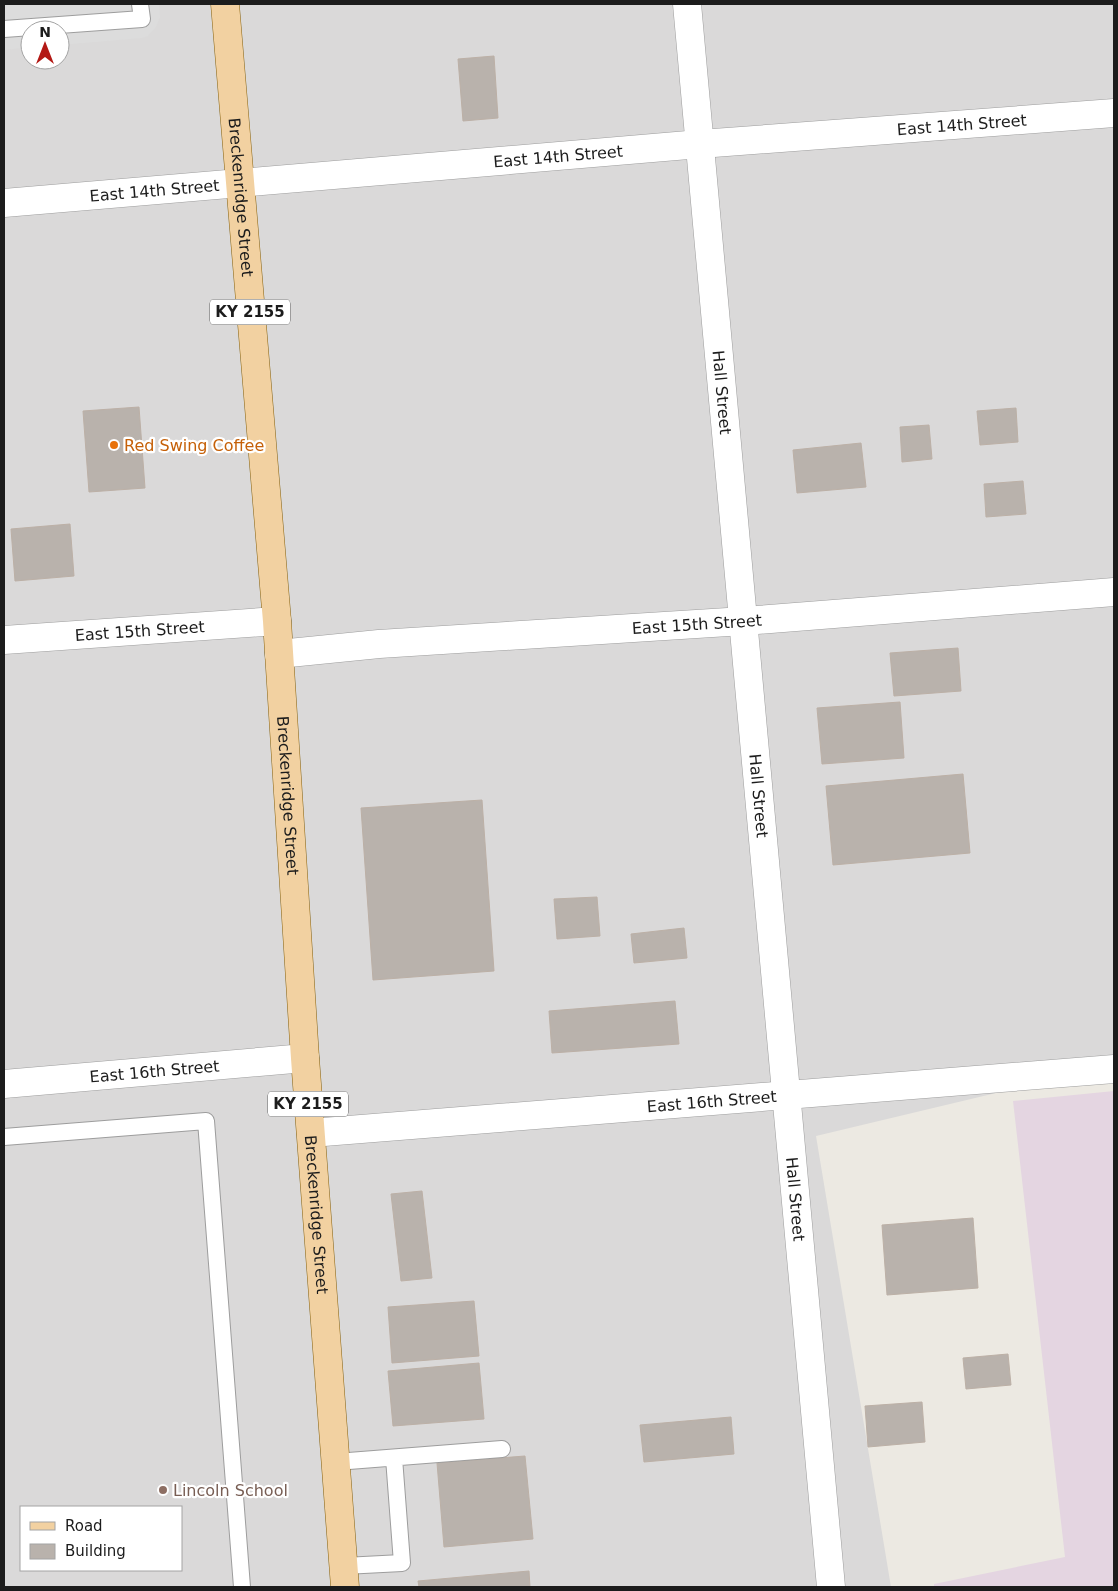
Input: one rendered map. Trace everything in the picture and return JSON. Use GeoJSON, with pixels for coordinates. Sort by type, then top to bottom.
{"type":"FeatureCollection","features":[{"type":"Feature","properties":{"kind":"main road","name":"Breckenridge Street"},"geometry":{"type":"LineString","coordinates":[[225,4],[277,620],[305,1058],[344,1577]]}},
{"type":"Feature","properties":{"kind":"street","name":"Hall Street"},"geometry":{"type":"LineString","coordinates":[[687,4],[831,1587]]}},
{"type":"Feature","properties":{"kind":"street","name":"East 14th Street"},"geometry":{"type":"LineString","coordinates":[[4,203],[700,144],[1114,113]]}},
{"type":"Feature","properties":{"kind":"street","name":"East 15th Street"},"geometry":{"type":"LineString","coordinates":[[279,654],[380,644],[744,621],[1114,592]]}},
{"type":"Feature","properties":{"kind":"street","name":"East 15th Street"},"geometry":{"type":"LineString","coordinates":[[4,640],[277,620]]}},
{"type":"Feature","properties":{"kind":"street","name":"East 16th Street"},"geometry":{"type":"LineString","coordinates":[[4,1084],[305,1058]]}},
{"type":"Feature","properties":{"kind":"street","name":"East 16th Street"},"geometry":{"type":"LineString","coordinates":[[311,1133],[1114,1069]]}},
{"type":"Feature","properties":{"kind":"lane"},"geometry":{"type":"LineString","coordinates":[[4,29],[142,19],[140,4]]}},
{"type":"Feature","properties":{"kind":"lane"},"geometry":{"type":"LineString","coordinates":[[4,1137],[206,1121],[242,1587]]}},
{"type":"Feature","properties":{"kind":"lane"},"geometry":{"type":"LineString","coordinates":[[336,1462],[502,1449]]}},
{"type":"Feature","properties":{"kind":"lane"},"geometry":{"type":"LineString","coordinates":[[344,1577],[402,1563],[394,1458]]}},
{"type":"Feature","properties":{"kind":"shaded area"},"geometry":{"type":"Polygon","coordinates":[[[4,4],[1114,4],[1114,1065],[816,1136],[891,1587],[4,1587],[4,4]]]}},
{"type":"Feature","properties":{"kind":"shaded area"},"geometry":{"type":"Polygon","coordinates":[[[4,4],[159,4],[160,17],[156,27],[148,36],[142,38],[70,44],[70,20],[20,20],[20,48],[4,50],[4,4]]]}},
{"type":"Feature","properties":{"kind":"shaded area"},"geometry":{"type":"Polygon","coordinates":[[[1114,1091],[1114,1587],[934,1587],[934,1584],[1065,1557],[1013,1101],[1114,1091]]]}},
{"type":"Feature","properties":{"kind":"building"},"geometry":{"type":"Polygon","coordinates":[[[494,56],[498,118],[463,121],[458,59],[494,56]]]}},
{"type":"Feature","properties":{"kind":"building"},"geometry":{"type":"Polygon","coordinates":[[[139,407],[145,488],[89,492],[83,411],[139,407]]]}},
{"type":"Feature","properties":{"kind":"building"},"geometry":{"type":"Polygon","coordinates":[[[1016,408],[1018,442],[980,445],[977,411],[1016,408]]]}},
{"type":"Feature","properties":{"kind":"building"},"geometry":{"type":"Polygon","coordinates":[[[929,425],[932,459],[902,462],[900,427],[929,425]]]}},
{"type":"Feature","properties":{"kind":"building"},"geometry":{"type":"Polygon","coordinates":[[[861,443],[866,487],[797,493],[793,450],[861,443]]]}},
{"type":"Feature","properties":{"kind":"building"},"geometry":{"type":"Polygon","coordinates":[[[1023,481],[1026,514],[986,517],[984,484],[1023,481]]]}},
{"type":"Feature","properties":{"kind":"building"},"geometry":{"type":"Polygon","coordinates":[[[70,524],[74,576],[15,581],[11,529],[70,524]]]}},
{"type":"Feature","properties":{"kind":"building"},"geometry":{"type":"Polygon","coordinates":[[[958,648],[961,691],[894,696],[890,653],[958,648]]]}},
{"type":"Feature","properties":{"kind":"building"},"geometry":{"type":"Polygon","coordinates":[[[900,702],[904,758],[822,764],[817,708],[900,702]]]}},
{"type":"Feature","properties":{"kind":"building"},"geometry":{"type":"Polygon","coordinates":[[[963,774],[970,853],[833,865],[826,786],[963,774]]]}},
{"type":"Feature","properties":{"kind":"building"},"geometry":{"type":"Polygon","coordinates":[[[482,800],[494,971],[373,980],[361,808],[482,800]]]}},
{"type":"Feature","properties":{"kind":"building"},"geometry":{"type":"Polygon","coordinates":[[[597,897],[600,936],[557,939],[554,899],[597,897]]]}},
{"type":"Feature","properties":{"kind":"building"},"geometry":{"type":"Polygon","coordinates":[[[684,928],[687,958],[634,963],[631,934],[684,928]]]}},
{"type":"Feature","properties":{"kind":"building"},"geometry":{"type":"Polygon","coordinates":[[[675,1001],[679,1044],[552,1053],[549,1011],[675,1001]]]}},
{"type":"Feature","properties":{"kind":"building"},"geometry":{"type":"Polygon","coordinates":[[[422,1191],[432,1278],[401,1281],[391,1194],[422,1191]]]}},
{"type":"Feature","properties":{"kind":"building"},"geometry":{"type":"Polygon","coordinates":[[[973,1218],[978,1288],[887,1295],[882,1225],[973,1218]]]}},
{"type":"Feature","properties":{"kind":"building"},"geometry":{"type":"Polygon","coordinates":[[[474,1301],[479,1356],[392,1363],[388,1307],[474,1301]]]}},
{"type":"Feature","properties":{"kind":"building"},"geometry":{"type":"Polygon","coordinates":[[[1008,1354],[1011,1385],[966,1389],[963,1358],[1008,1354]]]}},
{"type":"Feature","properties":{"kind":"building"},"geometry":{"type":"Polygon","coordinates":[[[479,1363],[484,1419],[393,1426],[388,1371],[479,1363]]]}},
{"type":"Feature","properties":{"kind":"building"},"geometry":{"type":"Polygon","coordinates":[[[922,1402],[925,1442],[868,1447],[865,1406],[922,1402]]]}},
{"type":"Feature","properties":{"kind":"building"},"geometry":{"type":"Polygon","coordinates":[[[731,1417],[734,1454],[644,1462],[640,1425],[731,1417]]]}},
{"type":"Feature","properties":{"kind":"building"},"geometry":{"type":"Polygon","coordinates":[[[525,1456],[533,1539],[444,1547],[437,1463],[525,1456]]]}},
{"type":"Feature","properties":{"kind":"building"},"geometry":{"type":"Polygon","coordinates":[[[529,1571],[530,1587],[419,1587],[418,1581],[529,1571]]]}},
{"type":"Feature","properties":{"kind":"place","name":"Red Swing Coffee"},"geometry":{"type":"Point","coordinates":[114,445]}},
{"type":"Feature","properties":{"kind":"place","name":"Lincoln School"},"geometry":{"type":"Point","coordinates":[163,1490]}}]}
